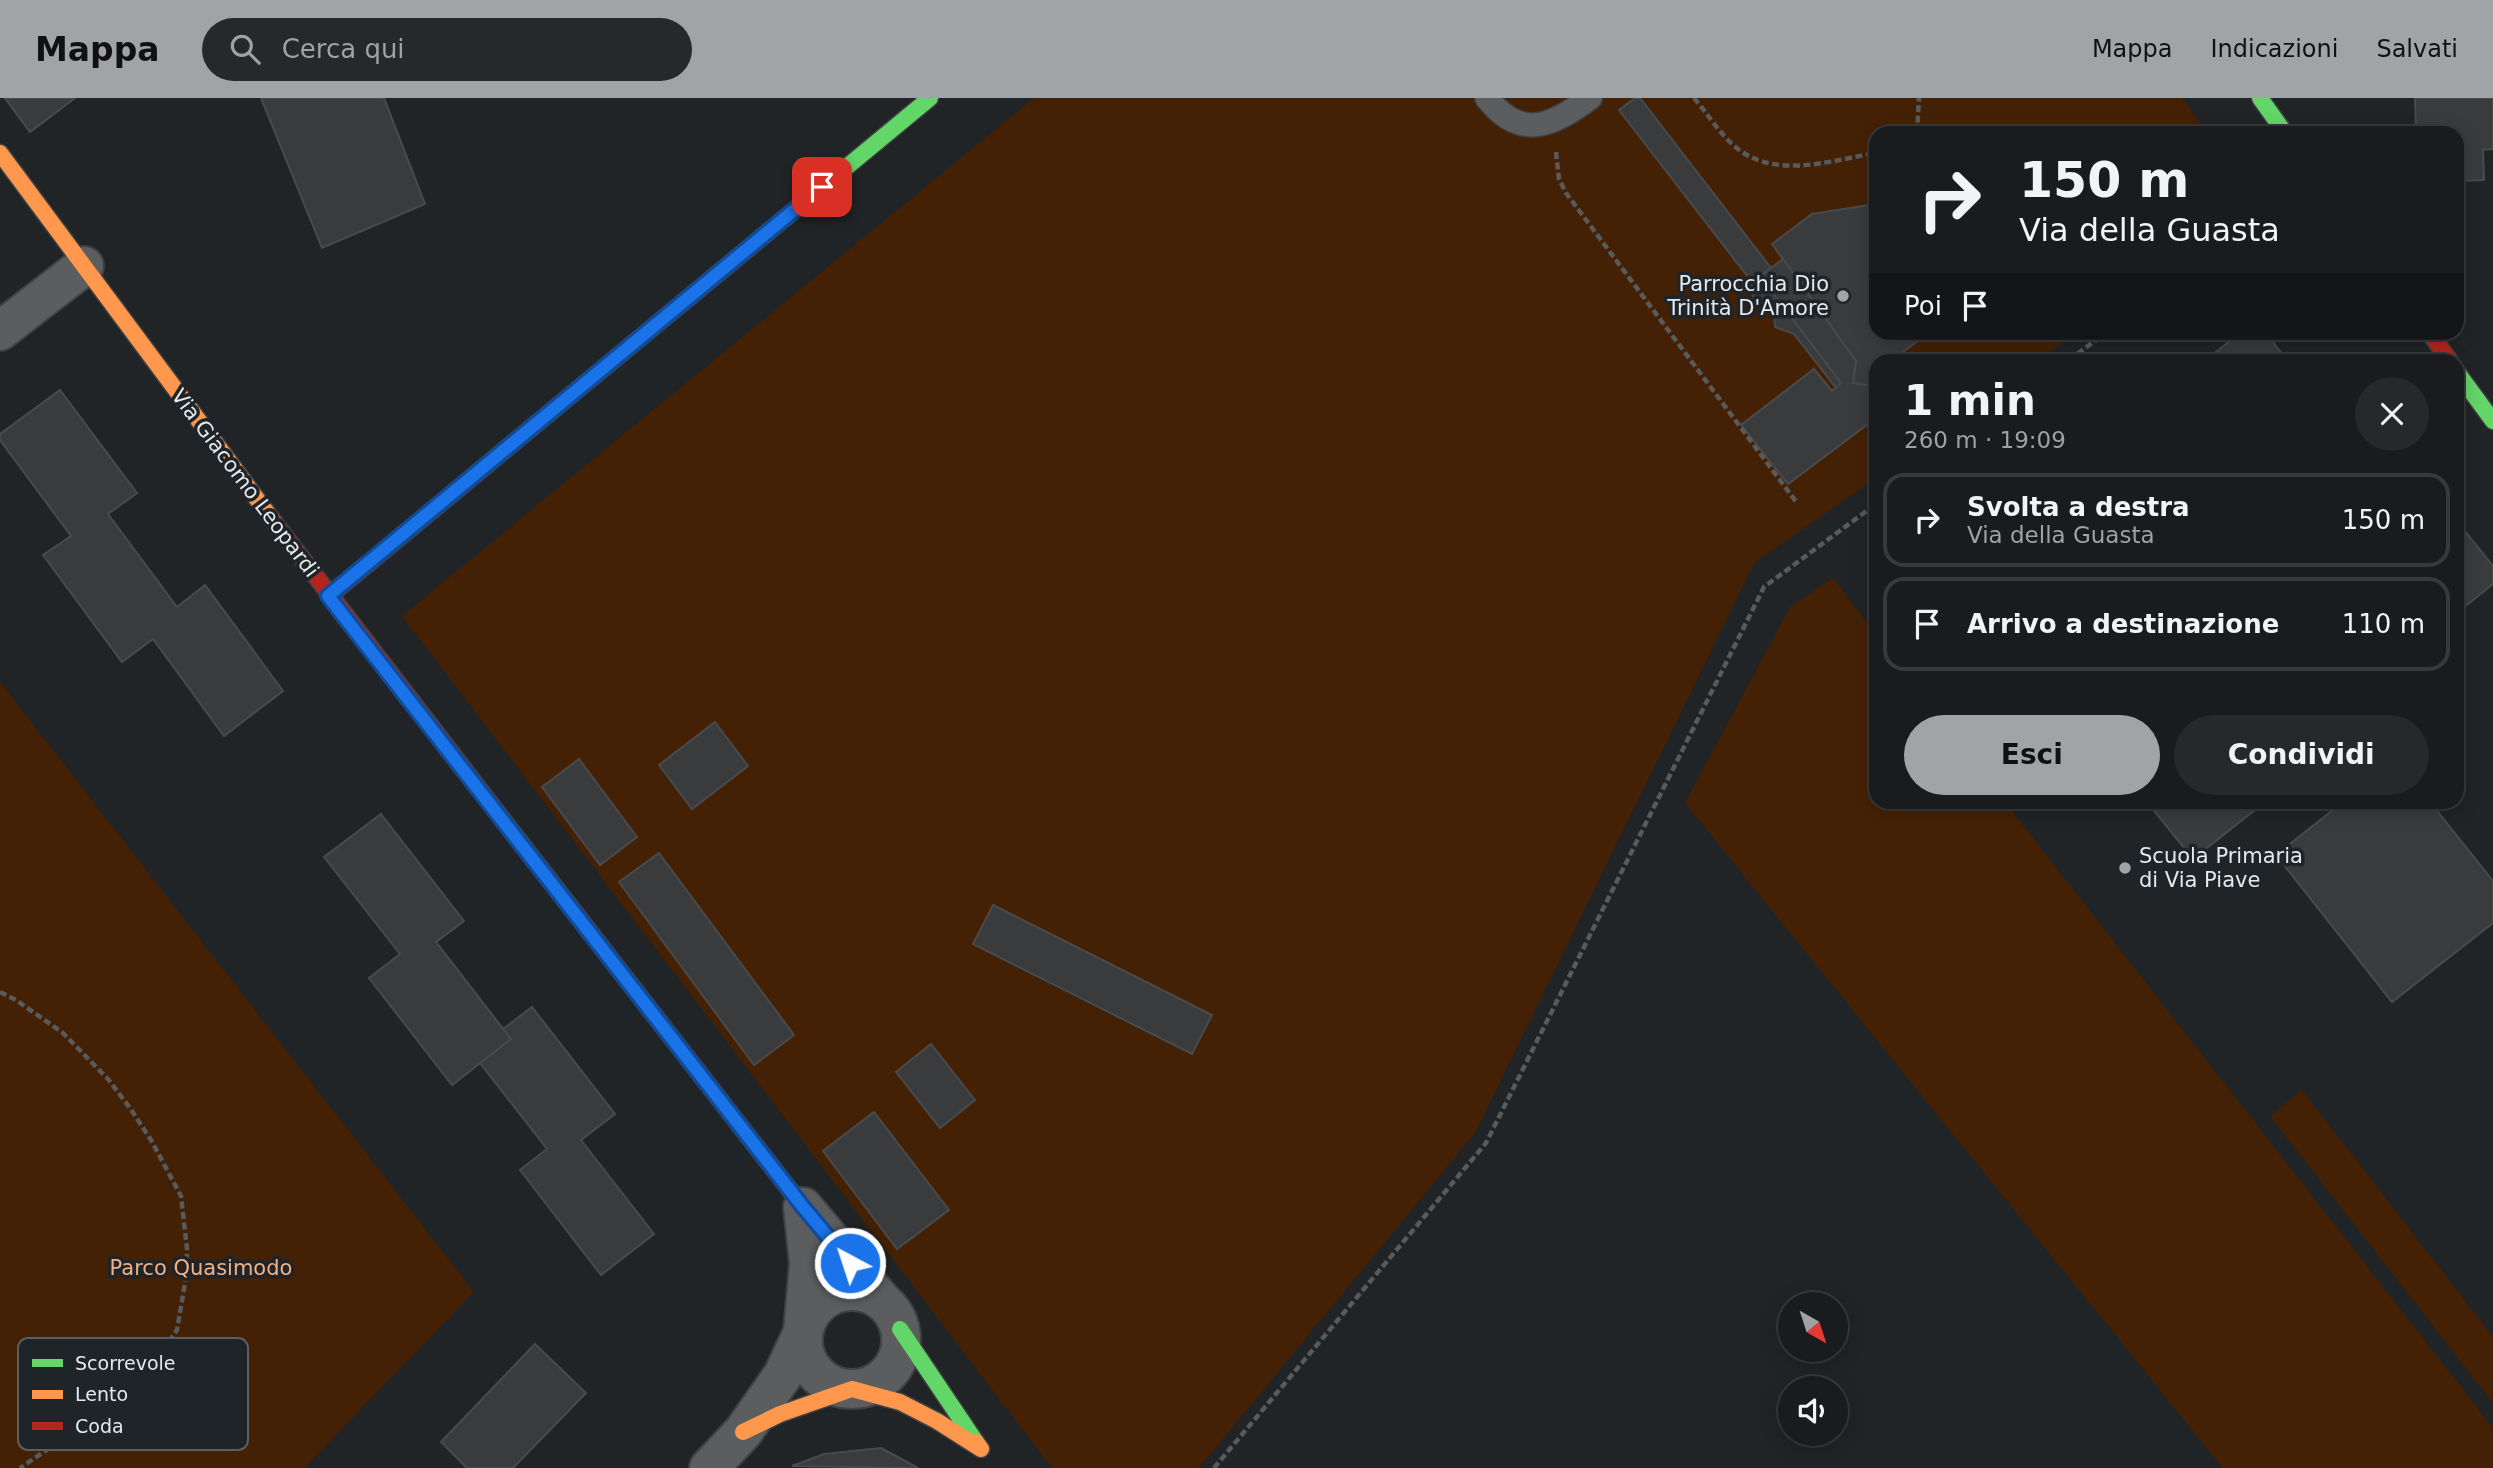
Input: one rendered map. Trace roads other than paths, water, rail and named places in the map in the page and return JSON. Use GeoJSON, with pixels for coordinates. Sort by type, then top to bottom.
{"type":"FeatureCollection","features":[{"type":"Feature","properties":{"kind":"street"},"geometry":{"type":"LineString","coordinates":[[328,596],[930,98]]}},
{"type":"Feature","properties":{"kind":"street"},"geometry":{"type":"LineString","coordinates":[[2260,98],[2280,126]]}},
{"type":"Feature","properties":{"kind":"street","name":"Via Giacomo Leopardi"},"geometry":{"type":"LineString","coordinates":[[0,153],[328,596],[803,1207],[891,1315],[989,1459]]}},
{"type":"Feature","properties":{"kind":"street"},"geometry":{"type":"LineString","coordinates":[[0,331],[84,266]]}},
{"type":"Feature","properties":{"kind":"street"},"geometry":{"type":"LineString","coordinates":[[2464,382],[2493,421]]}},
{"type":"Feature","properties":{"kind":"street","name":"Via Giacomo Leopardi"},"geometry":{"type":"LineString","coordinates":[[803,1207],[809,1263],[803,1348],[809,1364],[820,1377],[834,1386],[900,1402],[937,1421],[989,1459]]}},
{"type":"Feature","properties":{"kind":"street"},"geometry":{"type":"LineString","coordinates":[[709,1468],[743,1432],[783,1375],[809,1316],[820,1303],[835,1294],[850,1291],[867,1293],[891,1315],[900,1348],[894,1364],[884,1377],[869,1386],[852,1389],[780,1414],[743,1432]]}},
{"type":"Feature","properties":{"kind":"lane"},"geometry":{"type":"LineString","coordinates":[[1487,98],[1497,111],[1515,122],[1542,124],[1557,121],[1590,98]]}},
{"type":"Feature","properties":{"kind":"place","name":"Parrocchia Dio Trinità D'Amore"},"geometry":{"type":"Point","coordinates":[1843,296]}},
{"type":"Feature","properties":{"kind":"place","name":"Scuola Primaria di Via Piave"},"geometry":{"type":"Point","coordinates":[2125,868]}},
{"type":"Feature","properties":{"kind":"park label","name":"Parco Quasimodo"},"geometry":{"type":"Point","coordinates":[201,1268]}}]}
